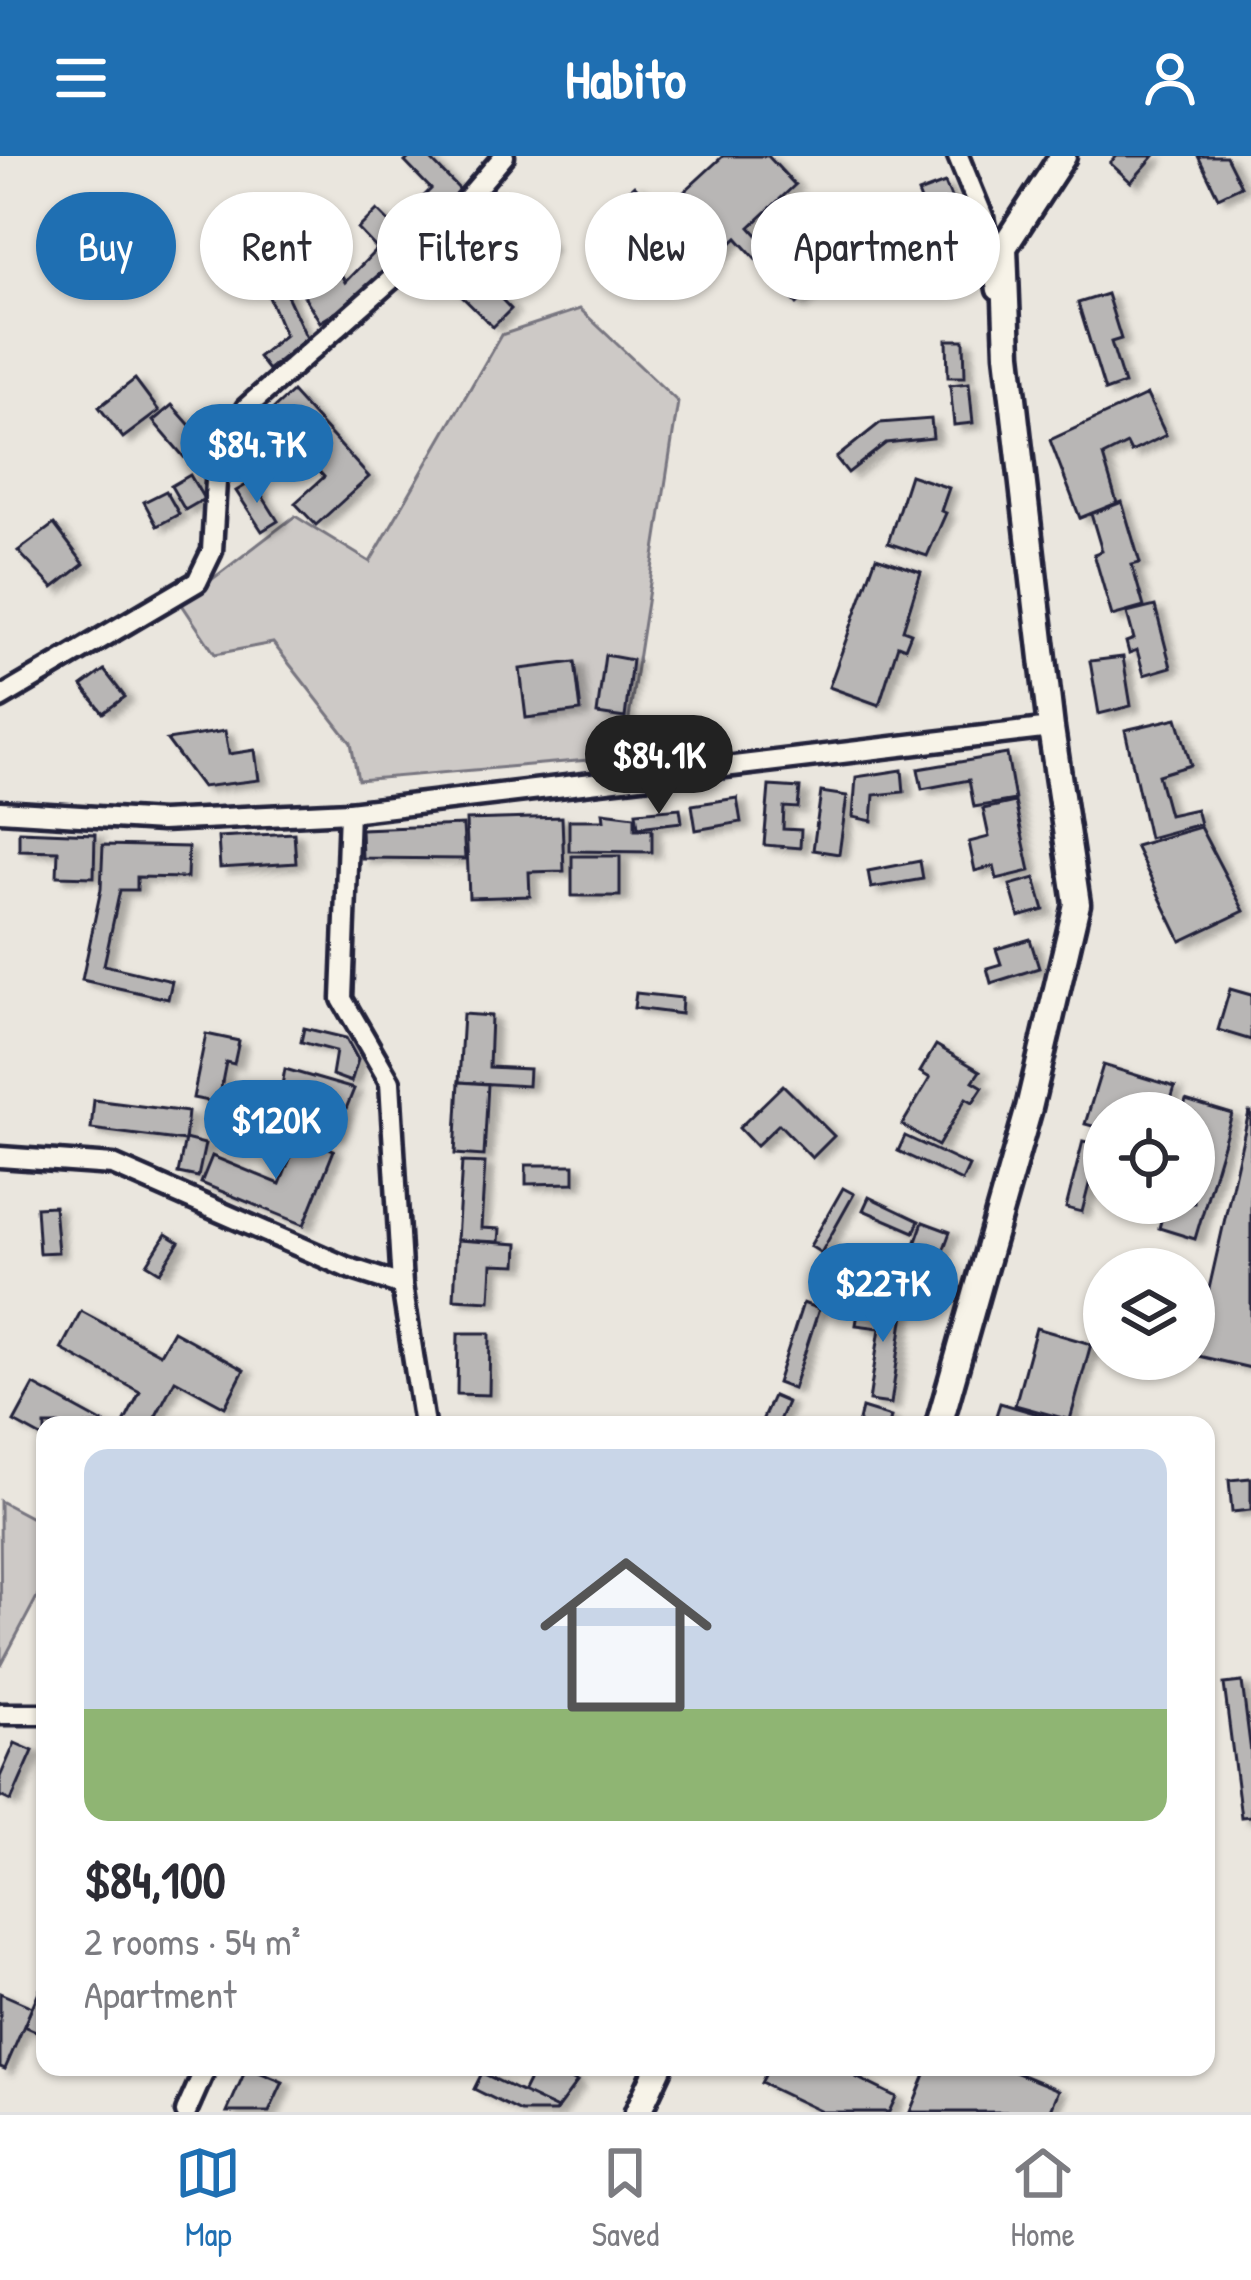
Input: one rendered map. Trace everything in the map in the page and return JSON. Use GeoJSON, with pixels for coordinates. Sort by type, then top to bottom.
{"type":"FeatureCollection","features":[{"type":"Feature","properties":{"kind":"main road"},"geometry":{"type":"LineString","coordinates":[[942,1416],[1030,1108],[1077,904],[1051,728],[1008,354],[1004,248],[1063,156]]}},
{"type":"Feature","properties":{"kind":"main road"},"geometry":{"type":"LineString","coordinates":[[638,2112],[655,2076]]}},
{"type":"Feature","properties":{"kind":"street"},"geometry":{"type":"LineString","coordinates":[[0,698],[197,582],[212,551],[218,464],[246,408],[419,254],[504,156]]}},
{"type":"Feature","properties":{"kind":"street"},"geometry":{"type":"LineString","coordinates":[[958,156],[983,217],[1008,354]]}},
{"type":"Feature","properties":{"kind":"street"},"geometry":{"type":"LineString","coordinates":[[0,811],[161,821],[349,812],[1051,728]]}},
{"type":"Feature","properties":{"kind":"street"},"geometry":{"type":"LineString","coordinates":[[349,812],[342,999],[390,1082],[402,1285],[423,1416]]}},
{"type":"Feature","properties":{"kind":"street"},"geometry":{"type":"LineString","coordinates":[[0,1157],[113,1165],[346,1267],[402,1285]]}},
{"type":"Feature","properties":{"kind":"street"},"geometry":{"type":"LineString","coordinates":[[2,1718],[36,1715]]}},
{"type":"Feature","properties":{"kind":"street"},"geometry":{"type":"LineString","coordinates":[[186,2112],[202,2076]]}},
{"type":"Feature","properties":{"kind":"shaded area"},"geometry":{"type":"Polygon","coordinates":[[[580,309],[678,402],[623,757],[358,780],[351,743],[273,643],[215,654],[181,603],[295,516],[370,562],[501,335],[580,309]]]}},
{"type":"Feature","properties":{"kind":"shaded area"},"geometry":{"type":"Polygon","coordinates":[[[0,1501],[36,1520],[36,1599],[1,1665],[0,1501]]]}},
{"type":"Feature","properties":{"kind":"building"},"geometry":{"type":"Polygon","coordinates":[[[411,156],[427,156],[462,192],[428,192],[431,189],[405,162],[411,156]]]}},
{"type":"Feature","properties":{"kind":"building"},"geometry":{"type":"Polygon","coordinates":[[[723,156],[768,156],[795,185],[788,192],[751,192],[751,253],[737,238],[727,247],[727,192],[684,192],[723,156]]]}},
{"type":"Feature","properties":{"kind":"building"},"geometry":{"type":"Polygon","coordinates":[[[1117,156],[1154,156],[1131,182],[1110,163],[1117,156]]]}},
{"type":"Feature","properties":{"kind":"building"},"geometry":{"type":"Polygon","coordinates":[[[1198,156],[1226,156],[1241,186],[1218,197],[1198,156]]]}},
{"type":"Feature","properties":{"kind":"building"},"geometry":{"type":"Polygon","coordinates":[[[945,183],[949,192],[921,192],[945,183]]]}},
{"type":"Feature","properties":{"kind":"building"},"geometry":{"type":"Polygon","coordinates":[[[377,210],[377,249],[358,229],[377,210]]]}},
{"type":"Feature","properties":{"kind":"building"},"geometry":{"type":"Polygon","coordinates":[[[377,249],[377,279],[356,300],[320,322],[307,300],[353,300],[353,274],[377,249]]]}},
{"type":"Feature","properties":{"kind":"building"},"geometry":{"type":"Polygon","coordinates":[[[1107,294],[1121,339],[1111,342],[1124,384],[1105,391],[1078,303],[1107,294]]]}},
{"type":"Feature","properties":{"kind":"building"},"geometry":{"type":"Polygon","coordinates":[[[270,300],[289,300],[307,338],[268,370],[258,357],[285,335],[270,300]]]}},
{"type":"Feature","properties":{"kind":"building"},"geometry":{"type":"Polygon","coordinates":[[[465,300],[502,300],[511,309],[493,327],[465,300]]]}},
{"type":"Feature","properties":{"kind":"building"},"geometry":{"type":"Polygon","coordinates":[[[947,340],[964,340],[965,377],[948,377],[947,340]]]}},
{"type":"Feature","properties":{"kind":"building"},"geometry":{"type":"Polygon","coordinates":[[[135,379],[159,411],[123,438],[99,407],[135,379]]]}},
{"type":"Feature","properties":{"kind":"building"},"geometry":{"type":"Polygon","coordinates":[[[969,383],[973,423],[954,425],[950,385],[969,383]]]}},
{"type":"Feature","properties":{"kind":"building"},"geometry":{"type":"Polygon","coordinates":[[[292,392],[369,477],[316,525],[295,503],[324,477],[291,440],[262,467],[238,441],[292,392]]]}},
{"type":"Feature","properties":{"kind":"building"},"geometry":{"type":"Polygon","coordinates":[[[1147,395],[1166,435],[1131,452],[1127,444],[1103,456],[1117,503],[1080,518],[1050,440],[1147,395]]]}},
{"type":"Feature","properties":{"kind":"building"},"geometry":{"type":"Polygon","coordinates":[[[172,405],[203,440],[184,457],[153,421],[172,405]]]}},
{"type":"Feature","properties":{"kind":"building"},"geometry":{"type":"Polygon","coordinates":[[[931,419],[933,438],[886,443],[848,473],[836,458],[880,423],[931,419]]]}},
{"type":"Feature","properties":{"kind":"building"},"geometry":{"type":"Polygon","coordinates":[[[190,475],[204,499],[185,510],[171,486],[190,475]]]}},
{"type":"Feature","properties":{"kind":"building"},"geometry":{"type":"Polygon","coordinates":[[[910,475],[949,488],[941,511],[946,513],[927,556],[888,543],[910,475]]]}},
{"type":"Feature","properties":{"kind":"building"},"geometry":{"type":"Polygon","coordinates":[[[253,481],[278,521],[262,531],[236,491],[253,481]]]}},
{"type":"Feature","properties":{"kind":"building"},"geometry":{"type":"Polygon","coordinates":[[[166,491],[179,514],[157,526],[144,502],[166,491]]]}},
{"type":"Feature","properties":{"kind":"building"},"geometry":{"type":"Polygon","coordinates":[[[1122,502],[1140,563],[1132,565],[1144,607],[1112,616],[1094,554],[1102,551],[1091,514],[1122,502]]]}},
{"type":"Feature","properties":{"kind":"building"},"geometry":{"type":"Polygon","coordinates":[[[54,524],[84,564],[53,588],[18,551],[54,524]]]}},
{"type":"Feature","properties":{"kind":"building"},"geometry":{"type":"Polygon","coordinates":[[[876,557],[921,572],[903,630],[911,633],[905,648],[898,645],[879,705],[829,687],[876,557]]]}},
{"type":"Feature","properties":{"kind":"building"},"geometry":{"type":"Polygon","coordinates":[[[1155,606],[1171,667],[1144,675],[1137,650],[1129,653],[1126,642],[1134,639],[1127,613],[1155,606]]]}},
{"type":"Feature","properties":{"kind":"building"},"geometry":{"type":"Polygon","coordinates":[[[605,655],[632,660],[625,718],[597,714],[605,655]]]}},
{"type":"Feature","properties":{"kind":"building"},"geometry":{"type":"Polygon","coordinates":[[[1123,657],[1131,706],[1099,714],[1090,661],[1123,657]]]}},
{"type":"Feature","properties":{"kind":"building"},"geometry":{"type":"Polygon","coordinates":[[[575,662],[581,711],[526,718],[520,669],[575,662]]]}},
{"type":"Feature","properties":{"kind":"building"},"geometry":{"type":"Polygon","coordinates":[[[104,670],[125,697],[103,713],[82,686],[104,670]]]}},
{"type":"Feature","properties":{"kind":"building"},"geometry":{"type":"Polygon","coordinates":[[[1177,718],[1191,765],[1158,775],[1169,815],[1196,809],[1200,824],[1149,838],[1125,730],[1177,718]]]}},
{"type":"Feature","properties":{"kind":"building"},"geometry":{"type":"Polygon","coordinates":[[[225,731],[229,754],[255,750],[259,780],[202,787],[167,740],[225,731]]]}},
{"type":"Feature","properties":{"kind":"building"},"geometry":{"type":"Polygon","coordinates":[[[1007,754],[1015,800],[974,807],[969,780],[922,789],[918,769],[1007,754]]]}},
{"type":"Feature","properties":{"kind":"building"},"geometry":{"type":"Polygon","coordinates":[[[902,770],[904,792],[874,795],[872,821],[853,817],[856,777],[902,770]]]}},
{"type":"Feature","properties":{"kind":"building"},"geometry":{"type":"Polygon","coordinates":[[[769,786],[800,788],[798,808],[784,807],[783,829],[801,830],[800,848],[764,845],[769,786]]]}},
{"type":"Feature","properties":{"kind":"building"},"geometry":{"type":"Polygon","coordinates":[[[821,792],[847,796],[839,854],[813,850],[821,792]]]}},
{"type":"Feature","properties":{"kind":"building"},"geometry":{"type":"Polygon","coordinates":[[[737,798],[741,822],[696,830],[692,805],[737,798]]]}},
{"type":"Feature","properties":{"kind":"building"},"geometry":{"type":"Polygon","coordinates":[[[1015,802],[1030,871],[997,879],[994,866],[975,871],[969,842],[989,837],[983,809],[1015,802]]]}},
{"type":"Feature","properties":{"kind":"building"},"geometry":{"type":"Polygon","coordinates":[[[680,808],[682,822],[638,827],[636,812],[680,808]]]}},
{"type":"Feature","properties":{"kind":"building"},"geometry":{"type":"Polygon","coordinates":[[[603,812],[635,816],[635,829],[652,829],[652,852],[569,851],[569,820],[604,820],[603,812]]]}},
{"type":"Feature","properties":{"kind":"building"},"geometry":{"type":"Polygon","coordinates":[[[562,817],[564,871],[529,872],[530,896],[469,898],[466,820],[562,817]]]}},
{"type":"Feature","properties":{"kind":"building"},"geometry":{"type":"Polygon","coordinates":[[[463,825],[465,859],[362,858],[361,829],[463,825]]]}},
{"type":"Feature","properties":{"kind":"building"},"geometry":{"type":"Polygon","coordinates":[[[1200,827],[1244,911],[1181,941],[1135,846],[1200,827]]]}},
{"type":"Feature","properties":{"kind":"building"},"geometry":{"type":"Polygon","coordinates":[[[19,831],[95,834],[94,877],[57,876],[58,851],[19,850],[19,831]]]}},
{"type":"Feature","properties":{"kind":"building"},"geometry":{"type":"Polygon","coordinates":[[[294,833],[296,863],[220,868],[218,837],[294,833]]]}},
{"type":"Feature","properties":{"kind":"building"},"geometry":{"type":"Polygon","coordinates":[[[103,845],[188,847],[187,878],[137,877],[137,890],[120,890],[104,965],[172,981],[168,999],[82,980],[101,889],[103,845]]]}},
{"type":"Feature","properties":{"kind":"building"},"geometry":{"type":"Polygon","coordinates":[[[572,856],[620,856],[620,896],[572,896],[572,856]]]}},
{"type":"Feature","properties":{"kind":"building"},"geometry":{"type":"Polygon","coordinates":[[[920,861],[923,879],[871,888],[868,871],[920,861]]]}},
{"type":"Feature","properties":{"kind":"building"},"geometry":{"type":"Polygon","coordinates":[[[1035,878],[1044,910],[1019,917],[1010,885],[1035,878]]]}},
{"type":"Feature","properties":{"kind":"building"},"geometry":{"type":"Polygon","coordinates":[[[1030,939],[1039,968],[991,983],[987,968],[1001,964],[996,949],[1030,939]]]}},
{"type":"Feature","properties":{"kind":"building"},"geometry":{"type":"Polygon","coordinates":[[[1230,989],[1251,995],[1251,1040],[1218,1030],[1230,989]]]}},
{"type":"Feature","properties":{"kind":"building"},"geometry":{"type":"Polygon","coordinates":[[[636,993],[682,998],[681,1014],[634,1008],[636,993]]]}},
{"type":"Feature","properties":{"kind":"building"},"geometry":{"type":"Polygon","coordinates":[[[463,1014],[491,1016],[489,1067],[529,1069],[528,1086],[459,1082],[463,1014]]]}},
{"type":"Feature","properties":{"kind":"building"},"geometry":{"type":"Polygon","coordinates":[[[304,1028],[346,1038],[358,1060],[351,1082],[332,1075],[336,1051],[301,1042],[304,1028]]]}},
{"type":"Feature","properties":{"kind":"building"},"geometry":{"type":"Polygon","coordinates":[[[206,1034],[239,1041],[234,1064],[226,1062],[218,1103],[193,1098],[206,1034]]]}},
{"type":"Feature","properties":{"kind":"building"},"geometry":{"type":"Polygon","coordinates":[[[936,1045],[980,1071],[973,1081],[983,1087],[973,1102],[966,1098],[938,1146],[902,1125],[930,1078],[920,1072],[936,1045]]]}},
{"type":"Feature","properties":{"kind":"building"},"geometry":{"type":"Polygon","coordinates":[[[1103,1065],[1175,1087],[1173,1092],[1095,1092],[1103,1065]]]}},
{"type":"Feature","properties":{"kind":"building"},"geometry":{"type":"Polygon","coordinates":[[[285,1069],[354,1089],[335,1136],[303,1122],[314,1094],[282,1085],[285,1069]]]}},
{"type":"Feature","properties":{"kind":"building"},"geometry":{"type":"Polygon","coordinates":[[[459,1082],[488,1084],[484,1156],[455,1154],[459,1082]]]}},
{"type":"Feature","properties":{"kind":"building"},"geometry":{"type":"Polygon","coordinates":[[[783,1085],[834,1136],[812,1158],[779,1124],[756,1146],[739,1128],[783,1085]]]}},
{"type":"Feature","properties":{"kind":"building"},"geometry":{"type":"Polygon","coordinates":[[[94,1100],[188,1112],[185,1141],[91,1129],[94,1100]]]}},
{"type":"Feature","properties":{"kind":"building"},"geometry":{"type":"Polygon","coordinates":[[[1215,1109],[1232,1114],[1215,1171],[1215,1109]]]}},
{"type":"Feature","properties":{"kind":"building"},"geometry":{"type":"Polygon","coordinates":[[[1251,1112],[1251,1368],[1215,1360],[1215,1262],[1251,1112]]]}},
{"type":"Feature","properties":{"kind":"building"},"geometry":{"type":"Polygon","coordinates":[[[299,1136],[334,1150],[304,1225],[201,1183],[212,1156],[280,1184],[299,1136]]]}},
{"type":"Feature","properties":{"kind":"building"},"geometry":{"type":"Polygon","coordinates":[[[905,1136],[969,1166],[962,1181],[898,1151],[905,1136]]]}},
{"type":"Feature","properties":{"kind":"building"},"geometry":{"type":"Polygon","coordinates":[[[185,1139],[205,1144],[198,1177],[178,1173],[185,1139]]]}},
{"type":"Feature","properties":{"kind":"building"},"geometry":{"type":"Polygon","coordinates":[[[1083,1141],[1082,1212],[1066,1208],[1083,1141]]]}},
{"type":"Feature","properties":{"kind":"building"},"geometry":{"type":"Polygon","coordinates":[[[462,1162],[485,1163],[481,1228],[500,1229],[499,1242],[457,1240],[462,1162]]]}},
{"type":"Feature","properties":{"kind":"building"},"geometry":{"type":"Polygon","coordinates":[[[526,1165],[574,1165],[574,1183],[526,1184],[526,1165]]]}},
{"type":"Feature","properties":{"kind":"building"},"geometry":{"type":"Polygon","coordinates":[[[843,1188],[854,1194],[821,1253],[810,1246],[843,1188]]]}},
{"type":"Feature","properties":{"kind":"building"},"geometry":{"type":"Polygon","coordinates":[[[869,1197],[919,1221],[914,1232],[863,1210],[869,1197]]]}},
{"type":"Feature","properties":{"kind":"building"},"geometry":{"type":"Polygon","coordinates":[[[54,1206],[58,1252],[39,1253],[36,1207],[54,1206]]]}},
{"type":"Feature","properties":{"kind":"building"},"geometry":{"type":"Polygon","coordinates":[[[923,1222],[950,1232],[923,1306],[887,1294],[893,1276],[902,1280],[923,1222]]]}},
{"type":"Feature","properties":{"kind":"building"},"geometry":{"type":"Polygon","coordinates":[[[1160,1224],[1199,1224],[1195,1239],[1159,1228],[1160,1224]]]}},
{"type":"Feature","properties":{"kind":"building"},"geometry":{"type":"Polygon","coordinates":[[[166,1234],[179,1242],[160,1272],[147,1264],[166,1234]]]}},
{"type":"Feature","properties":{"kind":"building"},"geometry":{"type":"Polygon","coordinates":[[[457,1240],[518,1244],[517,1265],[492,1264],[490,1301],[454,1299],[457,1240]]]}},
{"type":"Feature","properties":{"kind":"building"},"geometry":{"type":"Polygon","coordinates":[[[860,1300],[905,1306],[891,1404],[869,1401],[880,1328],[856,1325],[860,1300]]]}},
{"type":"Feature","properties":{"kind":"building"},"geometry":{"type":"Polygon","coordinates":[[[803,1303],[819,1309],[793,1389],[777,1383],[803,1303]]]}},
{"type":"Feature","properties":{"kind":"building"},"geometry":{"type":"Polygon","coordinates":[[[81,1311],[160,1354],[173,1331],[244,1370],[225,1407],[175,1380],[156,1416],[128,1416],[140,1392],[61,1349],[81,1311]]]}},
{"type":"Feature","properties":{"kind":"building"},"geometry":{"type":"Polygon","coordinates":[[[1036,1328],[1083,1342],[1083,1373],[1071,1416],[1015,1405],[1036,1328]]]}},
{"type":"Feature","properties":{"kind":"building"},"geometry":{"type":"Polygon","coordinates":[[[458,1333],[490,1333],[489,1395],[457,1394],[458,1333]]]}},
{"type":"Feature","properties":{"kind":"building"},"geometry":{"type":"Polygon","coordinates":[[[34,1385],[91,1416],[36,1416],[36,1434],[14,1422],[34,1385]]]}},
{"type":"Feature","properties":{"kind":"building"},"geometry":{"type":"Polygon","coordinates":[[[773,1396],[787,1402],[781,1416],[764,1416],[773,1396]]]}},
{"type":"Feature","properties":{"kind":"building"},"geometry":{"type":"Polygon","coordinates":[[[1000,1403],[1045,1416],[996,1416],[1000,1403]]]}},
{"type":"Feature","properties":{"kind":"building"},"geometry":{"type":"Polygon","coordinates":[[[862,1408],[888,1416],[860,1416],[862,1408]]]}},
{"type":"Feature","properties":{"kind":"building"},"geometry":{"type":"Polygon","coordinates":[[[1251,1478],[1251,1510],[1232,1512],[1229,1480],[1251,1478]]]}},
{"type":"Feature","properties":{"kind":"building"},"geometry":{"type":"Polygon","coordinates":[[[1242,1682],[1251,1752],[1251,1816],[1241,1817],[1224,1684],[1242,1682]]]}},
{"type":"Feature","properties":{"kind":"building"},"geometry":{"type":"Polygon","coordinates":[[[15,1743],[33,1751],[11,1801],[0,1796],[0,1777],[15,1743]]]}},
{"type":"Feature","properties":{"kind":"building"},"geometry":{"type":"Polygon","coordinates":[[[0,1993],[32,2007],[5,2069],[0,2067],[0,1993]]]}},
{"type":"Feature","properties":{"kind":"building"},"geometry":{"type":"Polygon","coordinates":[[[36,1998],[36,2031],[24,2026],[36,1998]]]}},
{"type":"Feature","properties":{"kind":"building"},"geometry":{"type":"Polygon","coordinates":[[[243,2076],[269,2076],[283,2082],[269,2112],[227,2112],[243,2076]]]}},
{"type":"Feature","properties":{"kind":"building"},"geometry":{"type":"Polygon","coordinates":[[[480,2076],[488,2076],[557,2109],[521,2112],[474,2089],[480,2076]]]}},
{"type":"Feature","properties":{"kind":"building"},"geometry":{"type":"Polygon","coordinates":[[[530,2076],[568,2076],[577,2082],[557,2109],[522,2093],[530,2076]]]}},
{"type":"Feature","properties":{"kind":"building"},"geometry":{"type":"Polygon","coordinates":[[[764,2076],[856,2076],[896,2097],[889,2112],[822,2112],[761,2083],[764,2076]]]}},
{"type":"Feature","properties":{"kind":"building"},"geometry":{"type":"Polygon","coordinates":[[[924,2076],[1025,2076],[1059,2090],[1050,2112],[910,2112],[924,2076]]]}}]}
